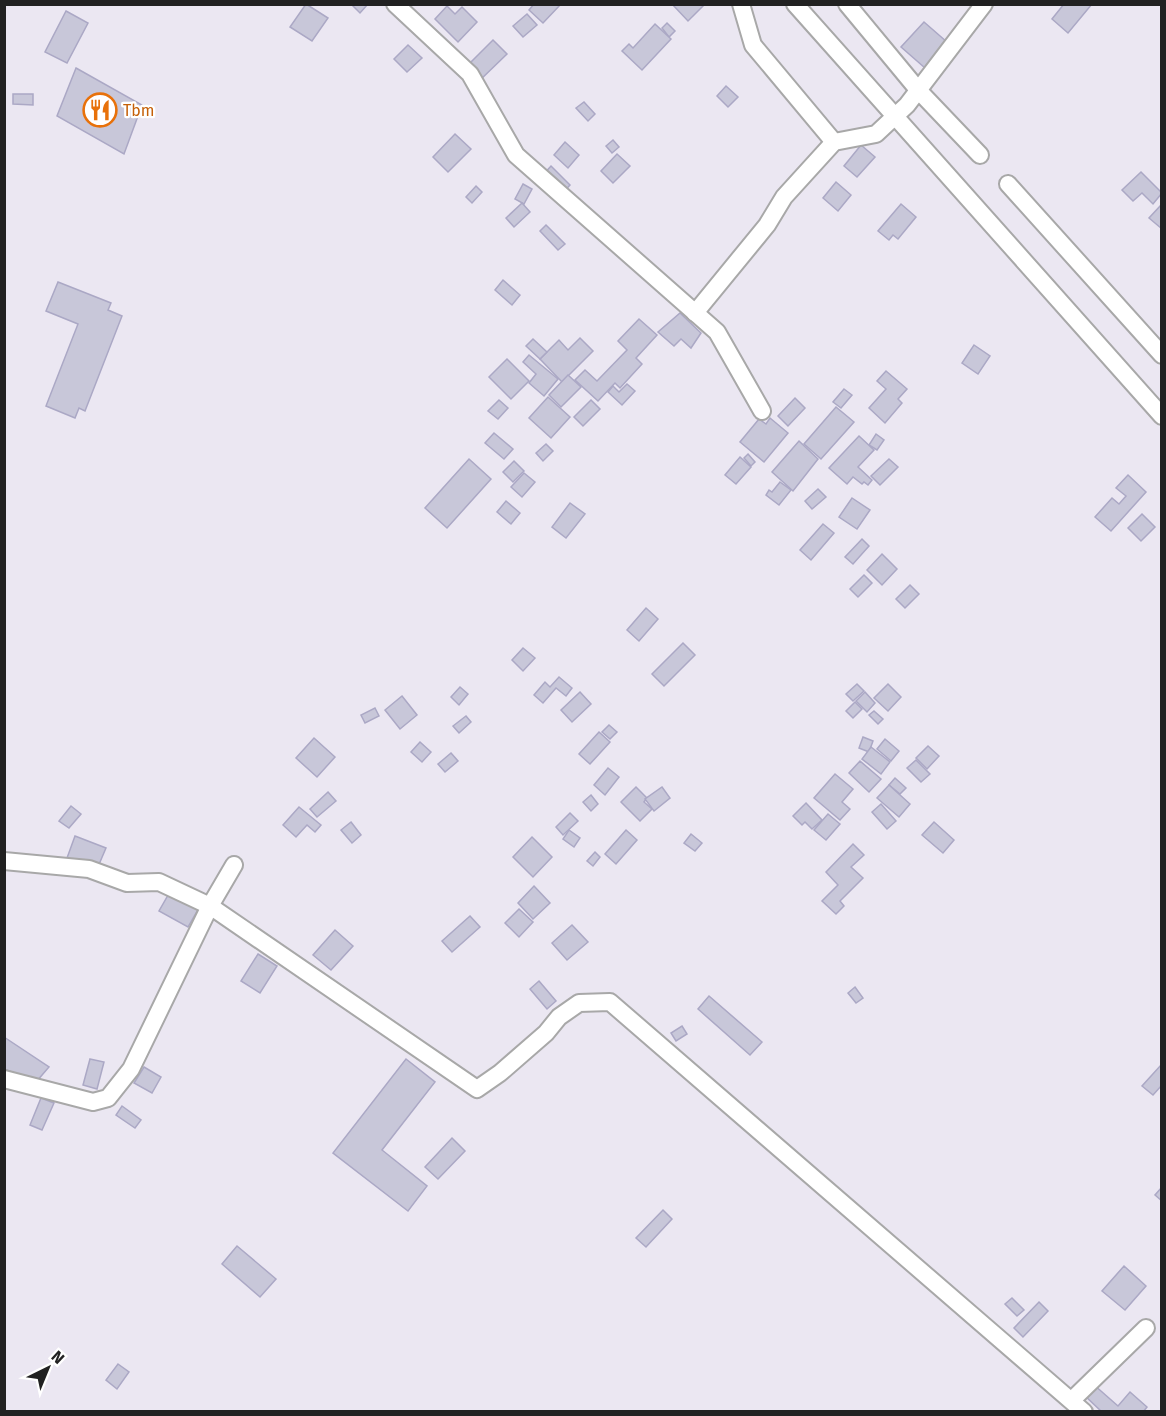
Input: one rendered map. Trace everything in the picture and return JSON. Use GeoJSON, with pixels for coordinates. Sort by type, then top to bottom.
{"type":"FeatureCollection","features":[{"type":"Feature","properties":{"kind":"street"},"geometry":{"type":"LineString","coordinates":[[395,4],[470,74],[516,155],[717,332],[762,411]]}},
{"type":"Feature","properties":{"kind":"street"},"geometry":{"type":"LineString","coordinates":[[741,4],[753,45],[834,141]]}},
{"type":"Feature","properties":{"kind":"street"},"geometry":{"type":"LineString","coordinates":[[795,4],[1161,416]]}},
{"type":"Feature","properties":{"kind":"street"},"geometry":{"type":"LineString","coordinates":[[847,4],[919,91],[980,155]]}},
{"type":"Feature","properties":{"kind":"street"},"geometry":{"type":"LineString","coordinates":[[695,313],[767,225],[784,197],[834,141],[876,134],[919,91],[984,4]]}},
{"type":"Feature","properties":{"kind":"street"},"geometry":{"type":"LineString","coordinates":[[1008,184],[1161,355]]}},
{"type":"Feature","properties":{"kind":"street"},"geometry":{"type":"LineString","coordinates":[[4,861],[88,869],[127,883],[159,882],[210,906],[477,1089],[500,1073],[546,1033],[559,1017],[579,1003],[610,1002],[1078,1405],[1146,1328]]}},
{"type":"Feature","properties":{"kind":"street"},"geometry":{"type":"LineString","coordinates":[[4,1079],[93,1102],[108,1098],[131,1069],[210,906],[234,865]]}},
{"type":"Feature","properties":{"kind":"building"},"geometry":{"type":"Polygon","coordinates":[[[306,4],[328,18],[312,41],[290,27],[306,4]]]}},
{"type":"Feature","properties":{"kind":"building"},"geometry":{"type":"Polygon","coordinates":[[[351,4],[368,4],[360,13],[351,4]]]}},
{"type":"Feature","properties":{"kind":"building"},"geometry":{"type":"Polygon","coordinates":[[[534,4],[561,4],[543,23],[529,10],[534,4]]]}},
{"type":"Feature","properties":{"kind":"building"},"geometry":{"type":"Polygon","coordinates":[[[672,4],[705,4],[688,21],[672,4]]]}},
{"type":"Feature","properties":{"kind":"building"},"geometry":{"type":"Polygon","coordinates":[[[1064,4],[1092,4],[1068,33],[1052,19],[1064,4]]]}},
{"type":"Feature","properties":{"kind":"building"},"geometry":{"type":"Polygon","coordinates":[[[447,6],[455,14],[462,7],[477,22],[458,42],[435,19],[447,6]]]}},
{"type":"Feature","properties":{"kind":"building"},"geometry":{"type":"Polygon","coordinates":[[[66,11],[88,23],[67,63],[45,52],[66,11]]]}},
{"type":"Feature","properties":{"kind":"building"},"geometry":{"type":"Polygon","coordinates":[[[527,14],[537,25],[523,37],[513,26],[527,14]]]}},
{"type":"Feature","properties":{"kind":"building"},"geometry":{"type":"Polygon","coordinates":[[[924,22],[947,42],[925,68],[901,47],[924,22]]]}},
{"type":"Feature","properties":{"kind":"building"},"geometry":{"type":"Polygon","coordinates":[[[667,23],[675,31],[669,37],[662,28],[667,23]]]}},
{"type":"Feature","properties":{"kind":"building"},"geometry":{"type":"Polygon","coordinates":[[[655,24],[671,39],[642,70],[622,51],[629,44],[633,48],[655,24]]]}},
{"type":"Feature","properties":{"kind":"building"},"geometry":{"type":"Polygon","coordinates":[[[493,40],[507,54],[477,83],[463,70],[493,40]]]}},
{"type":"Feature","properties":{"kind":"building"},"geometry":{"type":"Polygon","coordinates":[[[408,45],[422,58],[407,72],[394,59],[408,45]]]}},
{"type":"Feature","properties":{"kind":"building","name":"Tbm"},"geometry":{"type":"Polygon","coordinates":[[[76,68],[142,105],[124,154],[57,116],[76,68]]]}},
{"type":"Feature","properties":{"kind":"building"},"geometry":{"type":"Polygon","coordinates":[[[726,86],[738,97],[728,107],[717,96],[726,86]]]}},
{"type":"Feature","properties":{"kind":"building"},"geometry":{"type":"Polygon","coordinates":[[[13,94],[33,94],[33,105],[13,104],[13,94]]]}},
{"type":"Feature","properties":{"kind":"building"},"geometry":{"type":"Polygon","coordinates":[[[584,102],[595,114],[588,121],[576,108],[584,102]]]}},
{"type":"Feature","properties":{"kind":"building"},"geometry":{"type":"Polygon","coordinates":[[[455,134],[471,149],[448,172],[433,157],[455,134]]]}},
{"type":"Feature","properties":{"kind":"building"},"geometry":{"type":"Polygon","coordinates":[[[613,140],[619,147],[612,153],[606,146],[613,140]]]}},
{"type":"Feature","properties":{"kind":"building"},"geometry":{"type":"Polygon","coordinates":[[[565,142],[579,155],[568,168],[554,155],[565,142]]]}},
{"type":"Feature","properties":{"kind":"building"},"geometry":{"type":"Polygon","coordinates":[[[861,145],[875,157],[857,177],[844,166],[861,145]]]}},
{"type":"Feature","properties":{"kind":"building"},"geometry":{"type":"Polygon","coordinates":[[[617,154],[630,166],[613,183],[601,171],[617,154]]]}},
{"type":"Feature","properties":{"kind":"building"},"geometry":{"type":"Polygon","coordinates":[[[551,166],[570,185],[559,197],[540,178],[551,166]]]}},
{"type":"Feature","properties":{"kind":"building"},"geometry":{"type":"Polygon","coordinates":[[[1141,172],[1162,193],[1153,204],[1142,193],[1133,201],[1122,190],[1141,172]]]}},
{"type":"Feature","properties":{"kind":"building"},"geometry":{"type":"Polygon","coordinates":[[[836,182],[851,195],[838,211],[823,198],[836,182]]]}},
{"type":"Feature","properties":{"kind":"building"},"geometry":{"type":"Polygon","coordinates":[[[523,184],[532,189],[524,204],[515,199],[523,184]]]}},
{"type":"Feature","properties":{"kind":"building"},"geometry":{"type":"Polygon","coordinates":[[[476,186],[482,192],[472,203],[466,197],[476,186]]]}},
{"type":"Feature","properties":{"kind":"building"},"geometry":{"type":"Polygon","coordinates":[[[522,203],[530,212],[514,227],[506,218],[522,203]]]}},
{"type":"Feature","properties":{"kind":"building"},"geometry":{"type":"Polygon","coordinates":[[[901,204],[916,217],[898,239],[893,235],[889,240],[878,231],[901,204]]]}},
{"type":"Feature","properties":{"kind":"building"},"geometry":{"type":"Polygon","coordinates":[[[1162,204],[1162,229],[1149,218],[1162,204]]]}},
{"type":"Feature","properties":{"kind":"building"},"geometry":{"type":"Polygon","coordinates":[[[546,225],[565,244],[558,250],[540,231],[546,225]]]}},
{"type":"Feature","properties":{"kind":"building"},"geometry":{"type":"Polygon","coordinates":[[[503,280],[520,295],[512,305],[495,290],[503,280]]]}},
{"type":"Feature","properties":{"kind":"building"},"geometry":{"type":"Polygon","coordinates":[[[58,282],[111,303],[108,310],[122,316],[85,411],[79,408],[75,418],[46,406],[78,324],[46,311],[58,282]]]}},
{"type":"Feature","properties":{"kind":"building"},"geometry":{"type":"Polygon","coordinates":[[[680,313],[701,333],[691,348],[681,339],[674,346],[658,332],[680,313]]]}},
{"type":"Feature","properties":{"kind":"building"},"geometry":{"type":"Polygon","coordinates":[[[639,319],[657,335],[636,358],[642,364],[620,388],[615,383],[598,401],[575,380],[585,370],[597,381],[627,350],[618,341],[639,319]]]}},
{"type":"Feature","properties":{"kind":"building"},"geometry":{"type":"Polygon","coordinates":[[[580,338],[593,351],[562,382],[540,359],[559,340],[568,350],[580,338]]]}},
{"type":"Feature","properties":{"kind":"building"},"geometry":{"type":"Polygon","coordinates":[[[533,339],[547,352],[540,359],[526,346],[533,339]]]}},
{"type":"Feature","properties":{"kind":"building"},"geometry":{"type":"Polygon","coordinates":[[[974,345],[990,356],[978,374],[962,363],[974,345]]]}},
{"type":"Feature","properties":{"kind":"building"},"geometry":{"type":"Polygon","coordinates":[[[529,355],[558,379],[544,396],[529,383],[536,374],[523,362],[529,355]]]}},
{"type":"Feature","properties":{"kind":"building"},"geometry":{"type":"Polygon","coordinates":[[[507,359],[529,381],[511,399],[489,377],[507,359]]]}},
{"type":"Feature","properties":{"kind":"building"},"geometry":{"type":"Polygon","coordinates":[[[886,371],[907,389],[898,399],[902,403],[885,423],[869,408],[886,389],[877,381],[886,371]]]}},
{"type":"Feature","properties":{"kind":"building"},"geometry":{"type":"Polygon","coordinates":[[[568,375],[581,387],[561,407],[549,395],[568,375]]]}},
{"type":"Feature","properties":{"kind":"building"},"geometry":{"type":"Polygon","coordinates":[[[627,384],[635,391],[622,405],[608,392],[613,386],[619,392],[627,384]]]}},
{"type":"Feature","properties":{"kind":"building"},"geometry":{"type":"Polygon","coordinates":[[[844,389],[852,395],[841,408],[833,402],[844,389]]]}},
{"type":"Feature","properties":{"kind":"building"},"geometry":{"type":"Polygon","coordinates":[[[548,397],[570,417],[551,438],[529,418],[548,397]]]}},
{"type":"Feature","properties":{"kind":"building"},"geometry":{"type":"Polygon","coordinates":[[[795,398],[805,408],[788,426],[778,416],[795,398]]]}},
{"type":"Feature","properties":{"kind":"building"},"geometry":{"type":"Polygon","coordinates":[[[499,400],[508,408],[498,419],[488,411],[499,400]]]}},
{"type":"Feature","properties":{"kind":"building"},"geometry":{"type":"Polygon","coordinates":[[[591,400],[600,409],[583,426],[574,417],[591,400]]]}},
{"type":"Feature","properties":{"kind":"building"},"geometry":{"type":"Polygon","coordinates":[[[836,407],[854,422],[821,459],[804,444],[836,407]]]}},
{"type":"Feature","properties":{"kind":"building"},"geometry":{"type":"Polygon","coordinates":[[[770,418],[788,433],[764,462],[740,442],[759,419],[766,424],[770,418]]]}},
{"type":"Feature","properties":{"kind":"building"},"geometry":{"type":"Polygon","coordinates":[[[494,433],[513,449],[504,459],[485,443],[494,433]]]}},
{"type":"Feature","properties":{"kind":"building"},"geometry":{"type":"Polygon","coordinates":[[[876,434],[884,440],[877,450],[869,445],[876,434]]]}},
{"type":"Feature","properties":{"kind":"building"},"geometry":{"type":"Polygon","coordinates":[[[859,436],[874,450],[858,467],[872,480],[868,485],[864,482],[862,484],[853,477],[847,484],[829,468],[859,436]]]}},
{"type":"Feature","properties":{"kind":"building"},"geometry":{"type":"Polygon","coordinates":[[[799,441],[818,459],[793,491],[772,472],[799,441]]]}},
{"type":"Feature","properties":{"kind":"building"},"geometry":{"type":"Polygon","coordinates":[[[546,444],[553,451],[543,461],[536,453],[546,444]]]}},
{"type":"Feature","properties":{"kind":"building"},"geometry":{"type":"Polygon","coordinates":[[[748,454],[755,462],[751,466],[744,458],[748,454]]]}},
{"type":"Feature","properties":{"kind":"building"},"geometry":{"type":"Polygon","coordinates":[[[740,457],[751,467],[736,484],[725,475],[740,457]]]}},
{"type":"Feature","properties":{"kind":"building"},"geometry":{"type":"Polygon","coordinates":[[[469,459],[491,479],[447,528],[425,508],[469,459]]]}},
{"type":"Feature","properties":{"kind":"building"},"geometry":{"type":"Polygon","coordinates":[[[889,459],[898,467],[880,485],[871,476],[889,459]]]}},
{"type":"Feature","properties":{"kind":"building"},"geometry":{"type":"Polygon","coordinates":[[[514,461],[524,471],[513,482],[503,472],[514,461]]]}},
{"type":"Feature","properties":{"kind":"building"},"geometry":{"type":"Polygon","coordinates":[[[524,473],[535,482],[522,497],[511,487],[524,473]]]}},
{"type":"Feature","properties":{"kind":"building"},"geometry":{"type":"Polygon","coordinates":[[[1128,475],[1146,492],[1111,531],[1095,517],[1112,498],[1119,504],[1126,496],[1116,488],[1128,475]]]}},
{"type":"Feature","properties":{"kind":"building"},"geometry":{"type":"Polygon","coordinates":[[[780,482],[791,490],[779,505],[766,495],[769,490],[772,492],[780,482]]]}},
{"type":"Feature","properties":{"kind":"building"},"geometry":{"type":"Polygon","coordinates":[[[818,489],[826,497],[812,509],[805,501],[818,489]]]}},
{"type":"Feature","properties":{"kind":"building"},"geometry":{"type":"Polygon","coordinates":[[[852,498],[870,510],[857,529],[839,517],[852,498]]]}},
{"type":"Feature","properties":{"kind":"building"},"geometry":{"type":"Polygon","coordinates":[[[506,501],[520,513],[511,524],[497,512],[506,501]]]}},
{"type":"Feature","properties":{"kind":"building"},"geometry":{"type":"Polygon","coordinates":[[[570,503],[585,514],[566,538],[552,527],[570,503]]]}},
{"type":"Feature","properties":{"kind":"building"},"geometry":{"type":"Polygon","coordinates":[[[1142,514],[1155,527],[1141,541],[1128,528],[1142,514]]]}},
{"type":"Feature","properties":{"kind":"building"},"geometry":{"type":"Polygon","coordinates":[[[823,524],[834,533],[811,560],[800,550],[823,524]]]}},
{"type":"Feature","properties":{"kind":"building"},"geometry":{"type":"Polygon","coordinates":[[[862,539],[869,546],[853,564],[845,557],[862,539]]]}},
{"type":"Feature","properties":{"kind":"building"},"geometry":{"type":"Polygon","coordinates":[[[882,554],[897,569],[882,585],[867,570],[882,554]]]}},
{"type":"Feature","properties":{"kind":"building"},"geometry":{"type":"Polygon","coordinates":[[[864,575],[872,583],[858,597],[850,589],[864,575]]]}},
{"type":"Feature","properties":{"kind":"building"},"geometry":{"type":"Polygon","coordinates":[[[910,585],[919,594],[905,608],[896,599],[910,585]]]}},
{"type":"Feature","properties":{"kind":"building"},"geometry":{"type":"Polygon","coordinates":[[[646,608],[658,619],[639,641],[627,630],[646,608]]]}},
{"type":"Feature","properties":{"kind":"building"},"geometry":{"type":"Polygon","coordinates":[[[683,643],[695,655],[664,686],[652,674],[683,643]]]}},
{"type":"Feature","properties":{"kind":"building"},"geometry":{"type":"Polygon","coordinates":[[[523,648],[535,658],[523,671],[512,660],[523,648]]]}},
{"type":"Feature","properties":{"kind":"building"},"geometry":{"type":"Polygon","coordinates":[[[559,677],[572,688],[566,696],[556,688],[543,703],[534,695],[545,682],[550,687],[559,677]]]}},
{"type":"Feature","properties":{"kind":"building"},"geometry":{"type":"Polygon","coordinates":[[[857,684],[864,691],[853,701],[846,694],[857,684]]]}},
{"type":"Feature","properties":{"kind":"building"},"geometry":{"type":"Polygon","coordinates":[[[888,684],[901,697],[888,711],[874,698],[888,684]]]}},
{"type":"Feature","properties":{"kind":"building"},"geometry":{"type":"Polygon","coordinates":[[[460,687],[468,694],[459,705],[451,697],[460,687]]]}},
{"type":"Feature","properties":{"kind":"building"},"geometry":{"type":"Polygon","coordinates":[[[580,692],[591,704],[572,722],[561,710],[580,692]]]}},
{"type":"Feature","properties":{"kind":"building"},"geometry":{"type":"Polygon","coordinates":[[[865,692],[875,703],[867,712],[856,701],[865,692]]]}},
{"type":"Feature","properties":{"kind":"building"},"geometry":{"type":"Polygon","coordinates":[[[402,696],[417,715],[400,729],[385,710],[402,696]]]}},
{"type":"Feature","properties":{"kind":"building"},"geometry":{"type":"Polygon","coordinates":[[[855,702],[862,709],[853,718],[846,711],[855,702]]]}},
{"type":"Feature","properties":{"kind":"building"},"geometry":{"type":"Polygon","coordinates":[[[375,708],[379,716],[365,723],[361,715],[375,708]]]}},
{"type":"Feature","properties":{"kind":"building"},"geometry":{"type":"Polygon","coordinates":[[[874,711],[883,719],[878,724],[869,715],[874,711]]]}},
{"type":"Feature","properties":{"kind":"building"},"geometry":{"type":"Polygon","coordinates":[[[466,716],[471,722],[459,733],[453,726],[466,716]]]}},
{"type":"Feature","properties":{"kind":"building"},"geometry":{"type":"Polygon","coordinates":[[[609,725],[617,732],[610,739],[602,732],[609,725]]]}},
{"type":"Feature","properties":{"kind":"building"},"geometry":{"type":"Polygon","coordinates":[[[599,732],[610,742],[590,764],[579,754],[599,732]]]}},
{"type":"Feature","properties":{"kind":"building"},"geometry":{"type":"Polygon","coordinates":[[[863,737],[873,741],[869,752],[859,748],[863,737]]]}},
{"type":"Feature","properties":{"kind":"building"},"geometry":{"type":"Polygon","coordinates":[[[314,738],[335,757],[317,777],[296,758],[314,738]]]}},
{"type":"Feature","properties":{"kind":"building"},"geometry":{"type":"Polygon","coordinates":[[[885,739],[899,751],[891,761],[877,749],[885,739]]]}},
{"type":"Feature","properties":{"kind":"building"},"geometry":{"type":"Polygon","coordinates":[[[420,742],[431,752],[422,762],[411,752],[420,742]]]}},
{"type":"Feature","properties":{"kind":"building"},"geometry":{"type":"Polygon","coordinates":[[[928,746],[939,756],[927,769],[916,758],[928,746]]]}},
{"type":"Feature","properties":{"kind":"building"},"geometry":{"type":"Polygon","coordinates":[[[871,747],[890,762],[881,774],[862,759],[871,747]]]}},
{"type":"Feature","properties":{"kind":"building"},"geometry":{"type":"Polygon","coordinates":[[[451,753],[458,761],[445,772],[438,764],[451,753]]]}},
{"type":"Feature","properties":{"kind":"building"},"geometry":{"type":"Polygon","coordinates":[[[916,760],[930,774],[921,782],[907,768],[916,760]]]}},
{"type":"Feature","properties":{"kind":"building"},"geometry":{"type":"Polygon","coordinates":[[[860,761],[881,779],[869,792],[849,773],[860,761]]]}},
{"type":"Feature","properties":{"kind":"building"},"geometry":{"type":"Polygon","coordinates":[[[608,768],[619,777],[605,795],[594,785],[608,768]]]}},
{"type":"Feature","properties":{"kind":"building"},"geometry":{"type":"Polygon","coordinates":[[[835,774],[853,789],[842,802],[850,809],[840,820],[814,798],[835,774]]]}},
{"type":"Feature","properties":{"kind":"building"},"geometry":{"type":"Polygon","coordinates":[[[895,778],[906,788],[900,794],[889,785],[895,778]]]}},
{"type":"Feature","properties":{"kind":"building"},"geometry":{"type":"Polygon","coordinates":[[[889,785],[910,804],[899,817],[877,798],[889,785]]]}},
{"type":"Feature","properties":{"kind":"building"},"geometry":{"type":"Polygon","coordinates":[[[636,787],[647,798],[644,802],[652,809],[640,821],[621,802],[636,787]]]}},
{"type":"Feature","properties":{"kind":"building"},"geometry":{"type":"Polygon","coordinates":[[[662,787],[670,798],[654,811],[645,799],[662,787]]]}},
{"type":"Feature","properties":{"kind":"building"},"geometry":{"type":"Polygon","coordinates":[[[328,792],[336,801],[317,817],[310,809],[328,792]]]}},
{"type":"Feature","properties":{"kind":"building"},"geometry":{"type":"Polygon","coordinates":[[[591,795],[598,804],[591,811],[583,802],[591,795]]]}},
{"type":"Feature","properties":{"kind":"building"},"geometry":{"type":"Polygon","coordinates":[[[806,803],[822,820],[812,829],[805,822],[802,825],[793,816],[806,803]]]}},
{"type":"Feature","properties":{"kind":"building"},"geometry":{"type":"Polygon","coordinates":[[[881,804],[896,821],[887,829],[872,812],[881,804]]]}},
{"type":"Feature","properties":{"kind":"building"},"geometry":{"type":"Polygon","coordinates":[[[71,806],[81,814],[69,828],[59,821],[71,806]]]}},
{"type":"Feature","properties":{"kind":"building"},"geometry":{"type":"Polygon","coordinates":[[[299,807],[321,825],[315,832],[307,825],[296,837],[283,825],[299,807]]]}},
{"type":"Feature","properties":{"kind":"building"},"geometry":{"type":"Polygon","coordinates":[[[570,813],[578,821],[563,835],[556,827],[570,813]]]}},
{"type":"Feature","properties":{"kind":"building"},"geometry":{"type":"Polygon","coordinates":[[[828,814],[840,824],[826,840],[814,830],[828,814]]]}},
{"type":"Feature","properties":{"kind":"building"},"geometry":{"type":"Polygon","coordinates":[[[351,822],[361,835],[352,843],[341,830],[351,822]]]}},
{"type":"Feature","properties":{"kind":"building"},"geometry":{"type":"Polygon","coordinates":[[[934,822],[954,840],[943,853],[922,835],[934,822]]]}},
{"type":"Feature","properties":{"kind":"building"},"geometry":{"type":"Polygon","coordinates":[[[569,830],[580,838],[574,847],[563,839],[569,830]]]}},
{"type":"Feature","properties":{"kind":"building"},"geometry":{"type":"Polygon","coordinates":[[[626,830],[637,840],[616,864],[605,854],[626,830]]]}},
{"type":"Feature","properties":{"kind":"building"},"geometry":{"type":"Polygon","coordinates":[[[691,834],[702,843],[695,851],[684,843],[691,834]]]}},
{"type":"Feature","properties":{"kind":"building"},"geometry":{"type":"Polygon","coordinates":[[[75,836],[106,848],[97,869],[67,858],[75,836]]]}},
{"type":"Feature","properties":{"kind":"building"},"geometry":{"type":"Polygon","coordinates":[[[532,837],[552,857],[533,877],[513,857],[532,837]]]}},
{"type":"Feature","properties":{"kind":"building"},"geometry":{"type":"Polygon","coordinates":[[[853,844],[864,855],[851,867],[863,878],[840,901],[844,906],[836,914],[822,901],[838,885],[826,872],[853,844]]]}},
{"type":"Feature","properties":{"kind":"building"},"geometry":{"type":"Polygon","coordinates":[[[595,852],[600,857],[593,866],[587,861],[595,852]]]}},
{"type":"Feature","properties":{"kind":"building"},"geometry":{"type":"Polygon","coordinates":[[[534,886],[550,903],[533,919],[518,903],[534,886]]]}},
{"type":"Feature","properties":{"kind":"building"},"geometry":{"type":"Polygon","coordinates":[[[171,890],[200,906],[188,927],[159,911],[171,890]]]}},
{"type":"Feature","properties":{"kind":"building"},"geometry":{"type":"Polygon","coordinates":[[[519,909],[533,922],[519,937],[505,923],[519,909]]]}},
{"type":"Feature","properties":{"kind":"building"},"geometry":{"type":"Polygon","coordinates":[[[470,916],[480,927],[452,952],[442,941],[470,916]]]}},
{"type":"Feature","properties":{"kind":"building"},"geometry":{"type":"Polygon","coordinates":[[[572,925],[588,942],[567,960],[552,943],[572,925]]]}},
{"type":"Feature","properties":{"kind":"building"},"geometry":{"type":"Polygon","coordinates":[[[335,930],[353,946],[331,970],[313,955],[335,930]]]}},
{"type":"Feature","properties":{"kind":"building"},"geometry":{"type":"Polygon","coordinates":[[[258,954],[277,966],[260,993],[241,981],[258,954]]]}},
{"type":"Feature","properties":{"kind":"building"},"geometry":{"type":"Polygon","coordinates":[[[539,981],[556,1001],[547,1009],[530,989],[539,981]]]}},
{"type":"Feature","properties":{"kind":"building"},"geometry":{"type":"Polygon","coordinates":[[[855,987],[863,998],[856,1003],[848,993],[855,987]]]}},
{"type":"Feature","properties":{"kind":"building"},"geometry":{"type":"Polygon","coordinates":[[[709,996],[762,1042],[750,1055],[698,1009],[709,996]]]}},
{"type":"Feature","properties":{"kind":"building"},"geometry":{"type":"Polygon","coordinates":[[[682,1026],[687,1034],[676,1041],[671,1033],[682,1026]]]}},
{"type":"Feature","properties":{"kind":"building"},"geometry":{"type":"Polygon","coordinates":[[[4,1037],[49,1067],[36,1082],[4,1069],[4,1037]]]}},
{"type":"Feature","properties":{"kind":"building"},"geometry":{"type":"Polygon","coordinates":[[[90,1059],[104,1062],[97,1089],[83,1085],[90,1059]]]}},
{"type":"Feature","properties":{"kind":"building"},"geometry":{"type":"Polygon","coordinates":[[[406,1059],[435,1082],[382,1150],[427,1186],[408,1211],[333,1153],[406,1059]]]}},
{"type":"Feature","properties":{"kind":"building"},"geometry":{"type":"Polygon","coordinates":[[[1161,1065],[1162,1085],[1153,1095],[1142,1086],[1161,1065]]]}},
{"type":"Feature","properties":{"kind":"building"},"geometry":{"type":"Polygon","coordinates":[[[144,1067],[161,1077],[152,1093],[134,1083],[144,1067]]]}},
{"type":"Feature","properties":{"kind":"building"},"geometry":{"type":"Polygon","coordinates":[[[41,1098],[54,1103],[42,1130],[30,1125],[41,1098]]]}},
{"type":"Feature","properties":{"kind":"building"},"geometry":{"type":"Polygon","coordinates":[[[122,1106],[141,1120],[135,1128],[116,1115],[122,1106]]]}},
{"type":"Feature","properties":{"kind":"building"},"geometry":{"type":"Polygon","coordinates":[[[452,1138],[465,1151],[438,1179],[425,1167],[452,1138]]]}},
{"type":"Feature","properties":{"kind":"building"},"geometry":{"type":"Polygon","coordinates":[[[1162,1187],[1162,1201],[1155,1195],[1162,1187]]]}},
{"type":"Feature","properties":{"kind":"building"},"geometry":{"type":"Polygon","coordinates":[[[663,1210],[672,1219],[646,1247],[636,1238],[663,1210]]]}},
{"type":"Feature","properties":{"kind":"building"},"geometry":{"type":"Polygon","coordinates":[[[237,1246],[276,1279],[260,1297],[222,1264],[237,1246]]]}},
{"type":"Feature","properties":{"kind":"building"},"geometry":{"type":"Polygon","coordinates":[[[1124,1266],[1146,1286],[1125,1310],[1102,1291],[1124,1266]]]}},
{"type":"Feature","properties":{"kind":"building"},"geometry":{"type":"Polygon","coordinates":[[[1012,1298],[1024,1310],[1017,1316],[1005,1304],[1012,1298]]]}},
{"type":"Feature","properties":{"kind":"building"},"geometry":{"type":"Polygon","coordinates":[[[1039,1302],[1048,1311],[1023,1337],[1014,1328],[1039,1302]]]}},
{"type":"Feature","properties":{"kind":"building"},"geometry":{"type":"Polygon","coordinates":[[[118,1364],[129,1372],[117,1389],[106,1380],[118,1364]]]}},
{"type":"Feature","properties":{"kind":"building"},"geometry":{"type":"Polygon","coordinates":[[[1093,1384],[1118,1406],[1130,1392],[1147,1407],[1143,1412],[1102,1412],[1083,1394],[1093,1384]]]}},
{"type":"Feature","properties":{"kind":"place","name":"Tbm"},"geometry":{"type":"Point","coordinates":[100,110]}}]}
